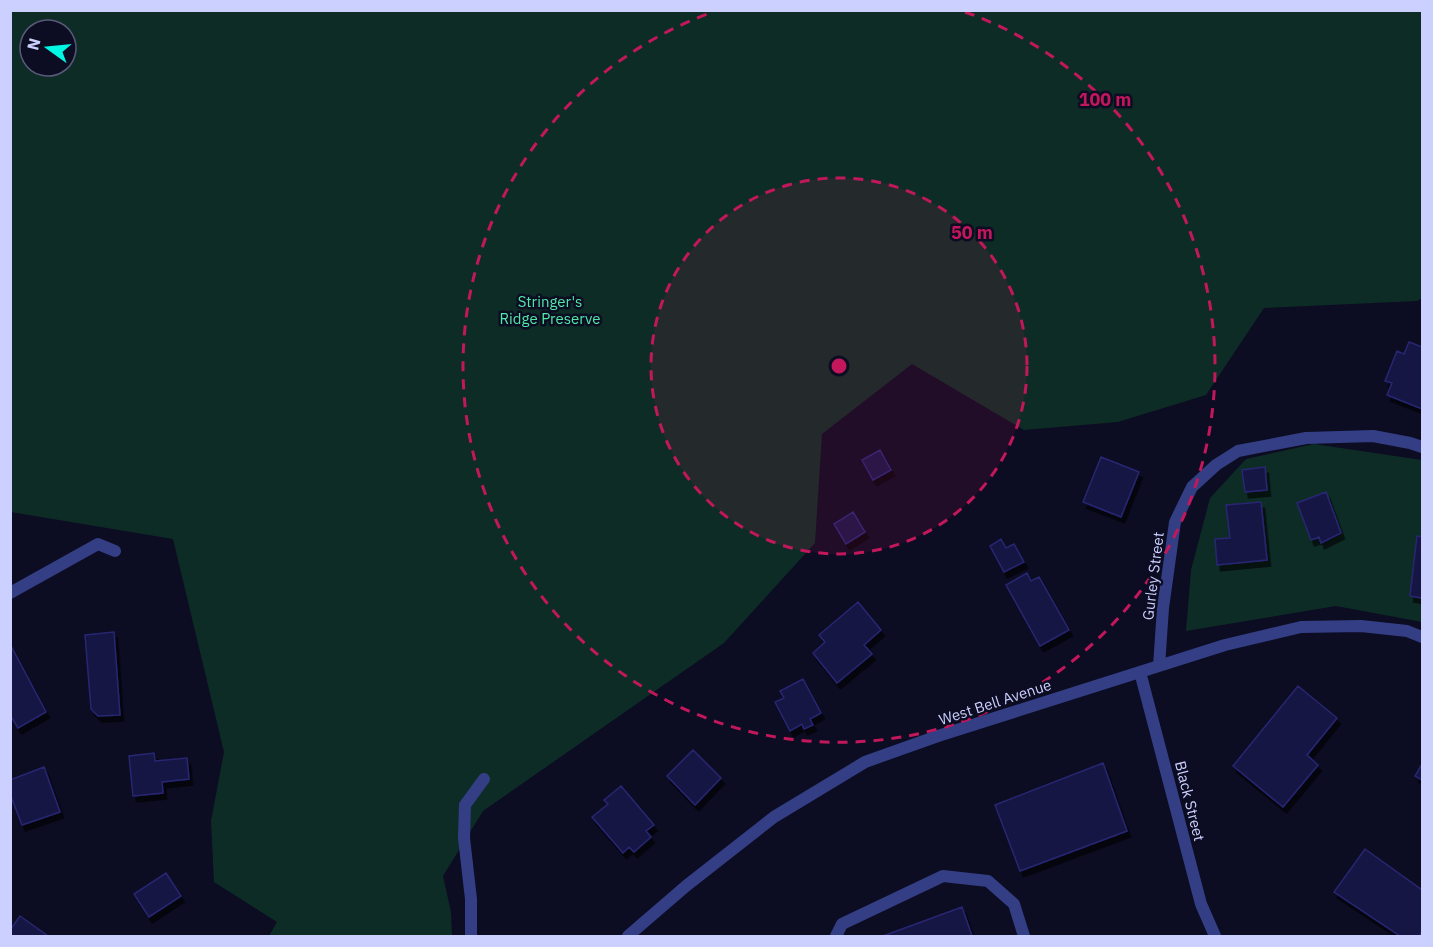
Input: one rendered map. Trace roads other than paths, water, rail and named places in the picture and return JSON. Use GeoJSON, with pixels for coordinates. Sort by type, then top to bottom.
{"type":"FeatureCollection","features":[{"type":"Feature","properties":{"kind":"street","name":"Gurley Street"},"geometry":{"type":"LineString","coordinates":[[1159,666],[1163,608],[1175,522],[1192,487],[1216,465],[1238,451],[1306,438],[1373,436],[1422,447]]}},
{"type":"Feature","properties":{"kind":"street"},"geometry":{"type":"LineString","coordinates":[[10,593],[98,544],[115,551]]}},
{"type":"Feature","properties":{"kind":"street","name":"West Bell Avenue"},"geometry":{"type":"LineString","coordinates":[[628,936],[686,886],[774,817],[865,762],[938,736],[1225,645],[1301,627],[1361,626],[1407,631],[1422,637]]}},
{"type":"Feature","properties":{"kind":"street","name":"Black Street"},"geometry":{"type":"LineString","coordinates":[[1140,672],[1200,904],[1215,936]]}},
{"type":"Feature","properties":{"kind":"street"},"geometry":{"type":"LineString","coordinates":[[471,936],[471,899],[464,838],[465,805],[484,779]]}},
{"type":"Feature","properties":{"kind":"street"},"geometry":{"type":"LineString","coordinates":[[836,936],[842,924],[943,876],[988,881],[1014,904],[1024,936]]}},
{"type":"Feature","properties":{"kind":"park label","name":"Stringer's Ridge Preserve"},"geometry":{"type":"Point","coordinates":[550,310]}}]}
